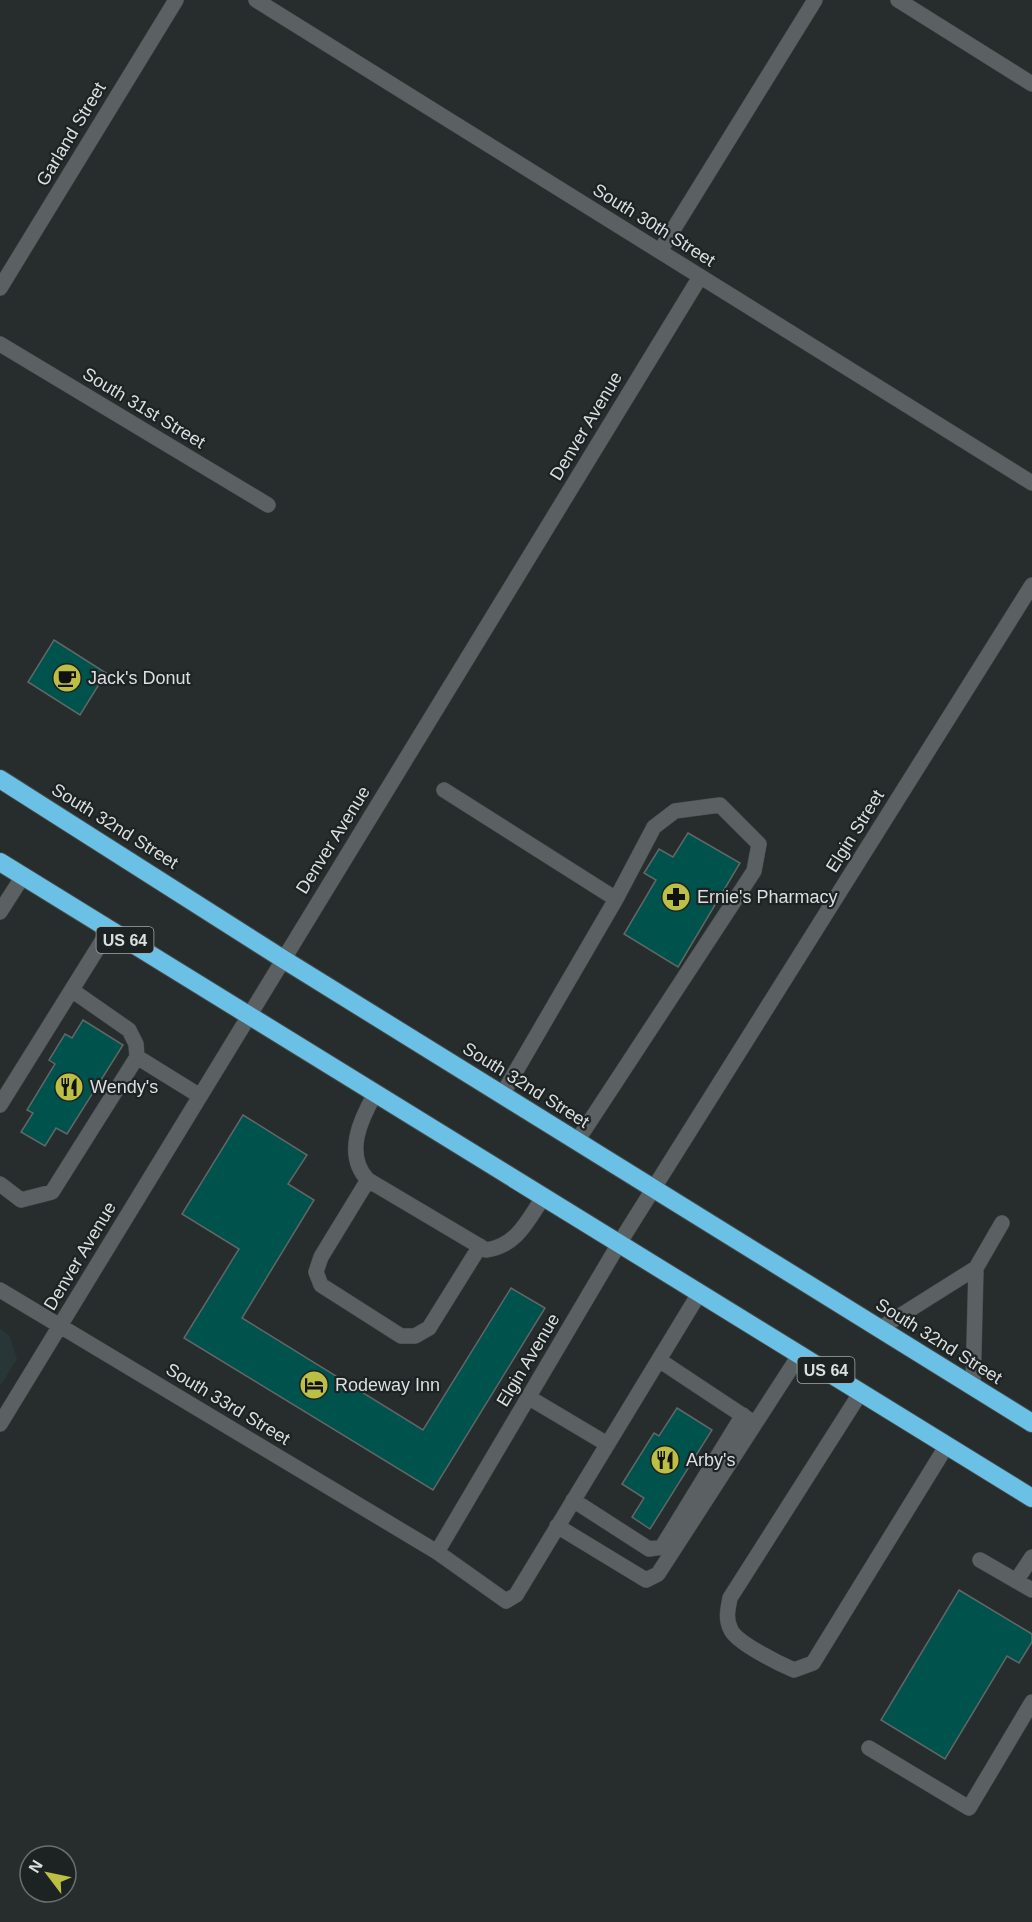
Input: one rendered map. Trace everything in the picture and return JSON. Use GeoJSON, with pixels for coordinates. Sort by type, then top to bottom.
{"type":"FeatureCollection","features":[{"type":"Feature","properties":{"kind":"highway","name":"South 32nd Street"},"geometry":{"type":"LineString","coordinates":[[0,779],[577,1142],[1032,1423]]}},
{"type":"Feature","properties":{"kind":"highway","name":"US 64"},"geometry":{"type":"LineString","coordinates":[[0,862],[1032,1498]]}},
{"type":"Feature","properties":{"kind":"street","name":"Garland Street"},"geometry":{"type":"LineString","coordinates":[[0,288],[176,0]]}},
{"type":"Feature","properties":{"kind":"street","name":"South 30th Street"},"geometry":{"type":"LineString","coordinates":[[256,0],[1032,483]]}},
{"type":"Feature","properties":{"kind":"street"},"geometry":{"type":"LineString","coordinates":[[660,251],[816,0]]}},
{"type":"Feature","properties":{"kind":"street"},"geometry":{"type":"LineString","coordinates":[[898,0],[1032,84]]}},
{"type":"Feature","properties":{"kind":"street","name":"Denver Avenue"},"geometry":{"type":"LineString","coordinates":[[0,1424],[250,1018],[283,958],[700,277]]}},
{"type":"Feature","properties":{"kind":"street","name":"South 31st Street"},"geometry":{"type":"LineString","coordinates":[[0,344],[268,505]]}},
{"type":"Feature","properties":{"kind":"street","name":"Elgin Street"},"geometry":{"type":"LineString","coordinates":[[655,1190],[1032,585]]}},
{"type":"Feature","properties":{"kind":"street"},"geometry":{"type":"LineString","coordinates":[[444,790],[616,899]]}},
{"type":"Feature","properties":{"kind":"street"},"geometry":{"type":"LineString","coordinates":[[502,1095],[616,899],[654,826],[675,811],[720,805],[759,844],[754,871],[577,1142]]}},
{"type":"Feature","properties":{"kind":"street"},"geometry":{"type":"LineString","coordinates":[[0,912],[22,876]]}},
{"type":"Feature","properties":{"kind":"street"},"geometry":{"type":"LineString","coordinates":[[0,1105],[109,930]]}},
{"type":"Feature","properties":{"kind":"street"},"geometry":{"type":"LineString","coordinates":[[0,1184],[21,1200],[52,1192],[137,1057],[136,1044],[129,1030],[73,991]]}},
{"type":"Feature","properties":{"kind":"street"},"geometry":{"type":"LineString","coordinates":[[137,1057],[200,1096]]}},
{"type":"Feature","properties":{"kind":"street"},"geometry":{"type":"LineString","coordinates":[[375,1094],[364,1113],[356,1136],[356,1156],[360,1170],[368,1180],[486,1250],[508,1244],[517,1236],[543,1196]]}},
{"type":"Feature","properties":{"kind":"street"},"geometry":{"type":"LineString","coordinates":[[368,1180],[321,1257],[316,1272],[321,1285],[401,1336],[415,1336],[429,1328],[480,1246]]}},
{"type":"Feature","properties":{"kind":"street","name":"Elgin Avenue"},"geometry":{"type":"LineString","coordinates":[[436,1552],[620,1242],[655,1190]]}},
{"type":"Feature","properties":{"kind":"street"},"geometry":{"type":"LineString","coordinates":[[879,1329],[976,1268],[1002,1223]]}},
{"type":"Feature","properties":{"kind":"street"},"geometry":{"type":"LineString","coordinates":[[973,1387],[976,1268]]}},
{"type":"Feature","properties":{"kind":"street","name":"South 33rd Street"},"geometry":{"type":"LineString","coordinates":[[0,1290],[436,1552],[506,1600],[516,1595],[557,1526]]}},
{"type":"Feature","properties":{"kind":"street"},"geometry":{"type":"LineString","coordinates":[[700,1292],[557,1526],[646,1580],[658,1574],[749,1419]]}},
{"type":"Feature","properties":{"kind":"street"},"geometry":{"type":"LineString","coordinates":[[573,1500],[649,1548],[662,1547],[749,1419],[800,1354]]}},
{"type":"Feature","properties":{"kind":"street"},"geometry":{"type":"LineString","coordinates":[[659,1360],[749,1419]]}},
{"type":"Feature","properties":{"kind":"street"},"geometry":{"type":"LineString","coordinates":[[861,1392],[730,1598],[727,1618],[732,1632],[778,1663],[794,1670],[813,1663],[947,1445]]}},
{"type":"Feature","properties":{"kind":"street"},"geometry":{"type":"LineString","coordinates":[[528,1397],[607,1444]]}},
{"type":"Feature","properties":{"kind":"street"},"geometry":{"type":"LineString","coordinates":[[1016,1581],[1032,1557]]}},
{"type":"Feature","properties":{"kind":"street"},"geometry":{"type":"LineString","coordinates":[[980,1560],[1032,1590]]}},
{"type":"Feature","properties":{"kind":"street"},"geometry":{"type":"LineString","coordinates":[[869,1748],[969,1808],[1032,1702]]}},
{"type":"Feature","properties":{"kind":"shaded area"},"geometry":{"type":"Polygon","coordinates":[[[0,1329],[9,1335],[17,1359],[0,1386],[0,1329]]]}},
{"type":"Feature","properties":{"kind":"building","name":"Jack's Donut"},"geometry":{"type":"Polygon","coordinates":[[[54,640],[106,673],[80,715],[28,682],[54,640]]]}},
{"type":"Feature","properties":{"kind":"building"},"geometry":{"type":"Polygon","coordinates":[[[688,833],[740,863],[678,967],[624,934],[656,880],[644,873],[659,849],[673,857],[688,833]]]}},
{"type":"Feature","properties":{"kind":"building","name":"Wendy's"},"geometry":{"type":"Polygon","coordinates":[[[83,1020],[123,1045],[67,1134],[56,1128],[45,1146],[21,1132],[33,1113],[27,1110],[55,1064],[49,1060],[65,1034],[72,1038],[83,1020]]]}},
{"type":"Feature","properties":{"kind":"building"},"geometry":{"type":"Polygon","coordinates":[[[243,1115],[307,1155],[288,1184],[314,1200],[242,1318],[423,1430],[511,1288],[545,1308],[433,1490],[184,1338],[239,1249],[182,1214],[243,1115]]]}},
{"type":"Feature","properties":{"kind":"building","name":"Arby's"},"geometry":{"type":"Polygon","coordinates":[[[677,1408],[712,1430],[650,1529],[632,1517],[644,1498],[622,1484],[654,1433],[659,1436],[677,1408]]]}},
{"type":"Feature","properties":{"kind":"building"},"geometry":{"type":"Polygon","coordinates":[[[959,1590],[1032,1634],[1032,1642],[1019,1663],[1007,1656],[945,1759],[881,1720],[959,1590]]]}},
{"type":"Feature","properties":{"kind":"place","name":"Jack's Donut"},"geometry":{"type":"Point","coordinates":[67,678]}},
{"type":"Feature","properties":{"kind":"place","name":"Ernie's Pharmacy"},"geometry":{"type":"Point","coordinates":[676,897]}},
{"type":"Feature","properties":{"kind":"place","name":"Wendy's"},"geometry":{"type":"Point","coordinates":[69,1087]}},
{"type":"Feature","properties":{"kind":"place","name":"Rodeway Inn"},"geometry":{"type":"Point","coordinates":[314,1385]}},
{"type":"Feature","properties":{"kind":"place","name":"Arby's"},"geometry":{"type":"Point","coordinates":[665,1460]}}]}
